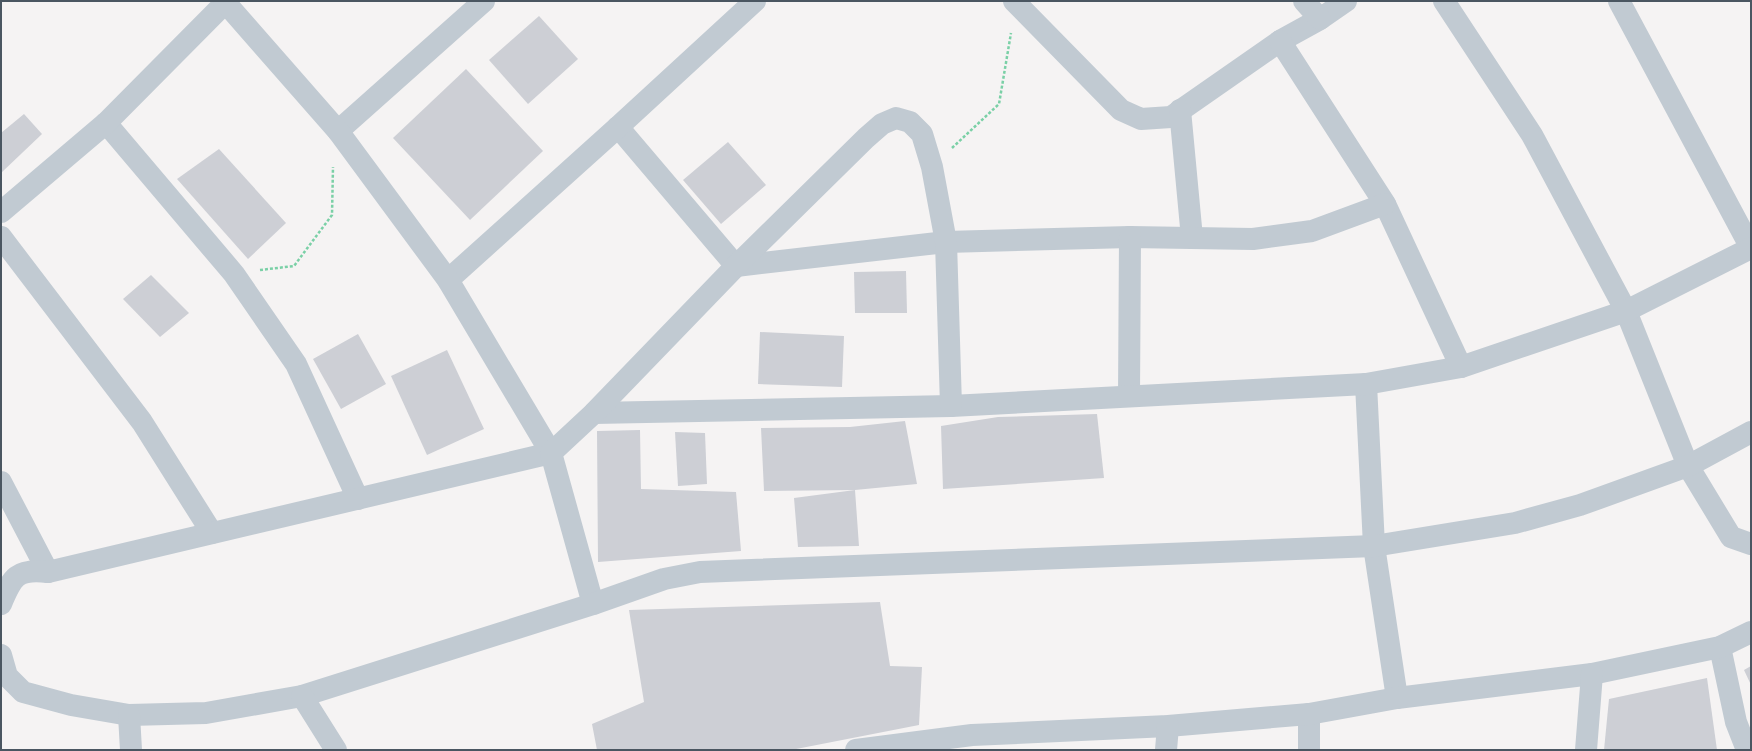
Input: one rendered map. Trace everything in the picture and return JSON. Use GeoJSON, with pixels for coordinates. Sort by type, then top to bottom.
{"type":"FeatureCollection","features":[{"type":"Feature","properties":{"kind":"street"},"geometry":{"type":"LineString","coordinates":[[1,212],[106,123],[226,1],[338,130],[448,280],[551,453],[593,604]]}},
{"type":"Feature","properties":{"kind":"street"},"geometry":{"type":"LineString","coordinates":[[338,130],[484,1]]}},
{"type":"Feature","properties":{"kind":"street"},"geometry":{"type":"LineString","coordinates":[[448,280],[755,1]]}},
{"type":"Feature","properties":{"kind":"street"},"geometry":{"type":"LineString","coordinates":[[1304,1],[1320,19]]}},
{"type":"Feature","properties":{"kind":"street"},"geometry":{"type":"LineString","coordinates":[[1022,4],[1121,110],[1141,119],[1171,117],[1280,41],[1320,19],[1346,1]]}},
{"type":"Feature","properties":{"kind":"street"},"geometry":{"type":"LineString","coordinates":[[1444,1],[1532,135],[1626,311],[1688,466],[1731,537],[1751,544]]}},
{"type":"Feature","properties":{"kind":"street"},"geometry":{"type":"LineString","coordinates":[[594,412],[951,406],[1366,384],[1461,367],[1626,311],[1751,248],[1619,1]]}},
{"type":"Feature","properties":{"kind":"street"},"geometry":{"type":"LineString","coordinates":[[1280,41],[1385,204],[1461,367]]}},
{"type":"Feature","properties":{"kind":"street"},"geometry":{"type":"LineString","coordinates":[[1180,110],[1192,238]]}},
{"type":"Feature","properties":{"kind":"street"},"geometry":{"type":"LineString","coordinates":[[1,604],[9,584],[20,573],[33,570],[48,572],[551,453],[594,412],[736,266],[882,124],[896,118],[910,122],[922,134],[932,167],[946,242],[951,406]]}},
{"type":"Feature","properties":{"kind":"street"},"geometry":{"type":"LineString","coordinates":[[106,123],[234,274],[296,364],[358,499]]}},
{"type":"Feature","properties":{"kind":"street"},"geometry":{"type":"LineString","coordinates":[[618,127],[736,266]]}},
{"type":"Feature","properties":{"kind":"street"},"geometry":{"type":"LineString","coordinates":[[736,266],[946,242],[1130,237],[1253,239],[1312,231],[1385,204]]}},
{"type":"Feature","properties":{"kind":"street"},"geometry":{"type":"LineString","coordinates":[[1,237],[142,422],[212,533]]}},
{"type":"Feature","properties":{"kind":"street"},"geometry":{"type":"LineString","coordinates":[[1129,396],[1130,237]]}},
{"type":"Feature","properties":{"kind":"street"},"geometry":{"type":"LineString","coordinates":[[1366,384],[1374,546],[1397,698]]}},
{"type":"Feature","properties":{"kind":"street"},"geometry":{"type":"LineString","coordinates":[[1,690],[23,692],[71,705],[129,715],[206,713],[302,696],[593,604],[664,579],[700,572],[1374,546],[1515,524],[1580,505],[1688,466],[1751,432]]}},
{"type":"Feature","properties":{"kind":"street"},"geometry":{"type":"LineString","coordinates":[[1,482],[48,572]]}},
{"type":"Feature","properties":{"kind":"street"},"geometry":{"type":"LineString","coordinates":[[856,750],[1309,714],[1397,698],[1592,674],[1720,647],[1751,632]]}},
{"type":"Feature","properties":{"kind":"street"},"geometry":{"type":"LineString","coordinates":[[1720,647],[1736,722],[1747,750]]}},
{"type":"Feature","properties":{"kind":"street"},"geometry":{"type":"LineString","coordinates":[[1,655],[7,676],[23,692]]}},
{"type":"Feature","properties":{"kind":"street"},"geometry":{"type":"LineString","coordinates":[[1586,750],[1592,674]]}},
{"type":"Feature","properties":{"kind":"street"},"geometry":{"type":"LineString","coordinates":[[302,696],[336,750]]}},
{"type":"Feature","properties":{"kind":"street"},"geometry":{"type":"LineString","coordinates":[[1309,714],[1309,750]]}},
{"type":"Feature","properties":{"kind":"street"},"geometry":{"type":"LineString","coordinates":[[129,715],[131,750]]}},
{"type":"Feature","properties":{"kind":"street"},"geometry":{"type":"LineString","coordinates":[[1166,750],[1168,726]]}},
{"type":"Feature","properties":{"kind":"path"},"geometry":{"type":"LineString","coordinates":[[932,167],[999,104],[1022,4]]}},
{"type":"Feature","properties":{"kind":"path"},"geometry":{"type":"LineString","coordinates":[[234,274],[294,266],[332,215],[333,162]]}},
{"type":"Feature","properties":{"kind":"building"},"geometry":{"type":"Polygon","coordinates":[[[539,16],[578,59],[528,104],[489,60],[539,16]]]}},
{"type":"Feature","properties":{"kind":"building"},"geometry":{"type":"Polygon","coordinates":[[[466,69],[543,151],[470,220],[393,138],[466,69]]]}},
{"type":"Feature","properties":{"kind":"building"},"geometry":{"type":"Polygon","coordinates":[[[24,114],[42,134],[1,173],[1,133],[24,114]]]}},
{"type":"Feature","properties":{"kind":"building"},"geometry":{"type":"Polygon","coordinates":[[[728,142],[766,185],[721,224],[683,180],[728,142]]]}},
{"type":"Feature","properties":{"kind":"building"},"geometry":{"type":"Polygon","coordinates":[[[219,149],[286,223],[248,259],[177,179],[219,149]]]}},
{"type":"Feature","properties":{"kind":"building"},"geometry":{"type":"Polygon","coordinates":[[[906,271],[907,313],[855,313],[854,272],[906,271]]]}},
{"type":"Feature","properties":{"kind":"building"},"geometry":{"type":"Polygon","coordinates":[[[151,275],[189,313],[160,337],[123,299],[151,275]]]}},
{"type":"Feature","properties":{"kind":"building"},"geometry":{"type":"Polygon","coordinates":[[[760,332],[844,336],[842,387],[758,384],[760,332]]]}},
{"type":"Feature","properties":{"kind":"building"},"geometry":{"type":"Polygon","coordinates":[[[358,334],[386,384],[341,409],[313,359],[358,334]]]}},
{"type":"Feature","properties":{"kind":"building"},"geometry":{"type":"Polygon","coordinates":[[[447,350],[484,429],[427,455],[391,376],[447,350]]]}},
{"type":"Feature","properties":{"kind":"building"},"geometry":{"type":"Polygon","coordinates":[[[1097,414],[1104,478],[943,489],[941,426],[998,417],[1097,414]]]}},
{"type":"Feature","properties":{"kind":"building"},"geometry":{"type":"Polygon","coordinates":[[[905,421],[917,484],[855,490],[764,491],[761,428],[850,427],[905,421]]]}},
{"type":"Feature","properties":{"kind":"building"},"geometry":{"type":"Polygon","coordinates":[[[640,430],[641,489],[736,492],[741,551],[598,562],[597,431],[640,430]]]}},
{"type":"Feature","properties":{"kind":"building"},"geometry":{"type":"Polygon","coordinates":[[[675,432],[705,433],[707,484],[678,486],[675,432]]]}},
{"type":"Feature","properties":{"kind":"building"},"geometry":{"type":"Polygon","coordinates":[[[855,490],[859,546],[798,547],[794,498],[855,490]]]}},
{"type":"Feature","properties":{"kind":"building"},"geometry":{"type":"Polygon","coordinates":[[[880,602],[890,666],[922,667],[919,725],[791,750],[597,750],[592,724],[644,702],[629,610],[880,602]]]}},
{"type":"Feature","properties":{"kind":"building"},"geometry":{"type":"Polygon","coordinates":[[[1751,666],[1751,685],[1744,670],[1751,666]]]}},
{"type":"Feature","properties":{"kind":"building"},"geometry":{"type":"Polygon","coordinates":[[[1707,678],[1717,750],[1604,750],[1609,699],[1707,678]]]}}]}
